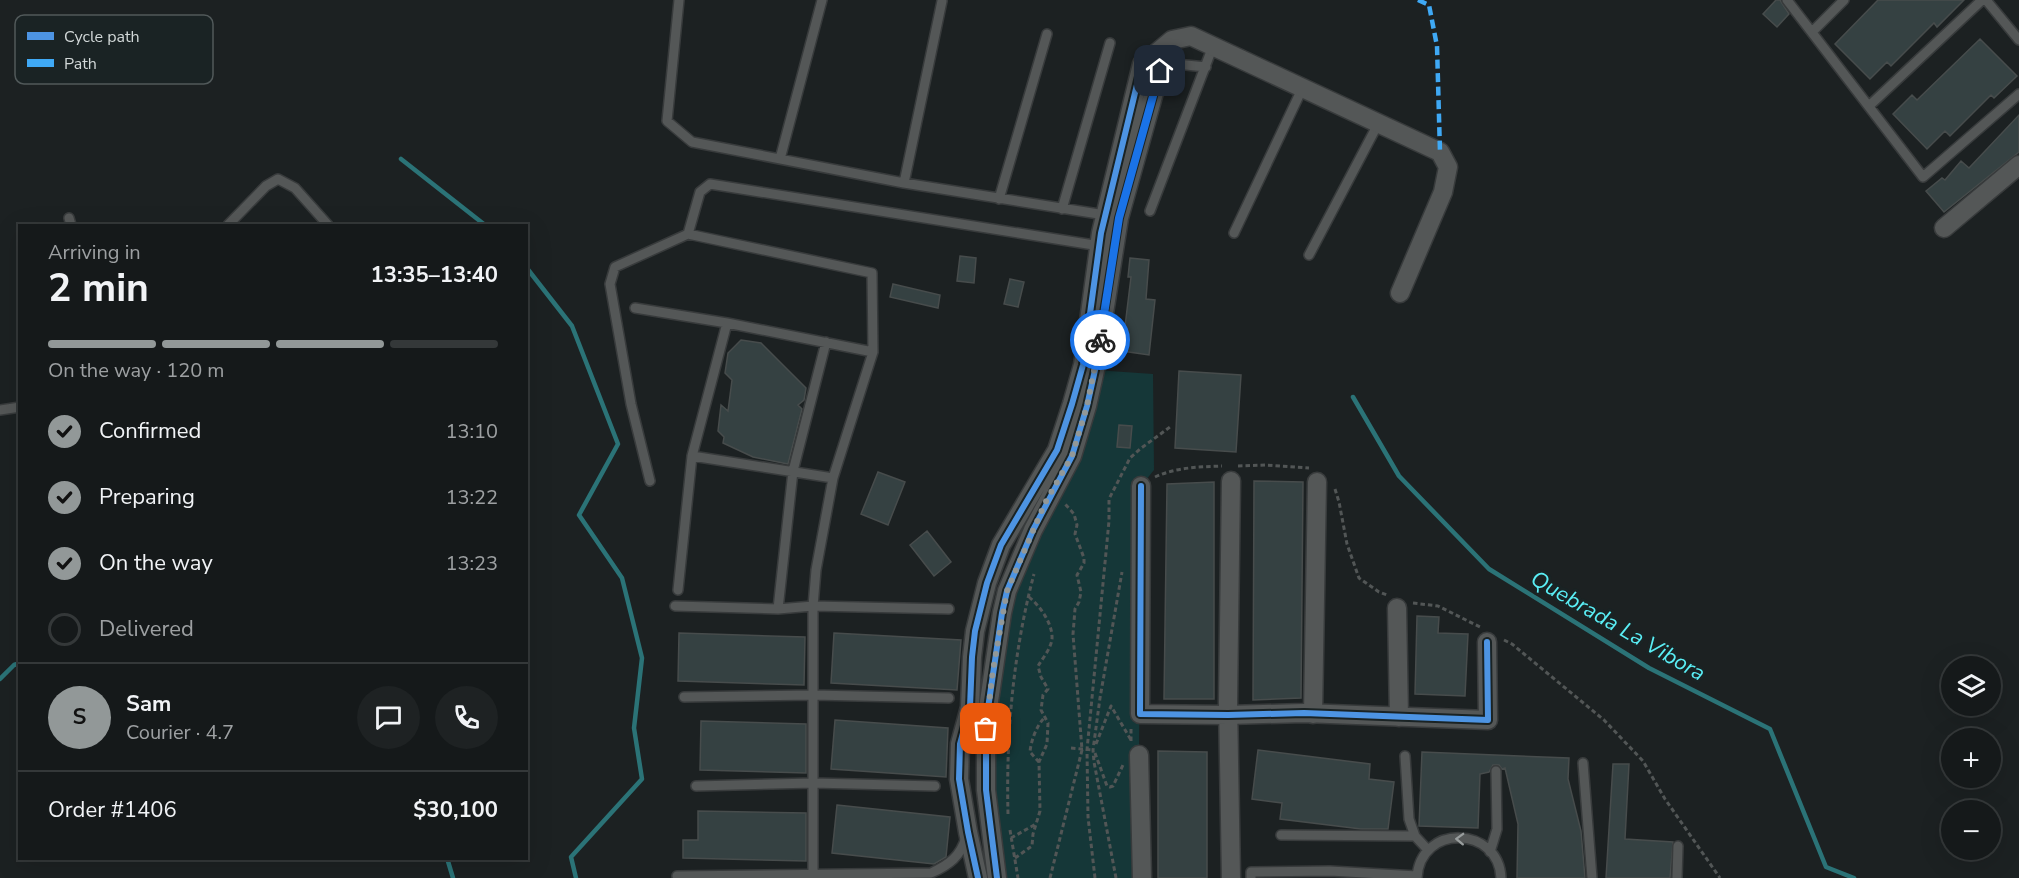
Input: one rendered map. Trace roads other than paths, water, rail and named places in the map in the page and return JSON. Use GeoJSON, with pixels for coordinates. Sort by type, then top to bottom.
{"type":"FeatureCollection","features":[{"type":"Feature","properties":{"kind":"street"},"geometry":{"type":"LineString","coordinates":[[978,878],[959,779],[960,744],[970,707],[972,657],[981,607],[991,574],[1010,529],[1057,450],[1072,404],[1083,365],[1105,215],[1142,64],[1172,40],[1191,36],[1440,152],[1448,167],[1443,192],[1401,293]]}},
{"type":"Feature","properties":{"kind":"street"},"geometry":{"type":"LineString","coordinates":[[997,878],[986,790],[986,729],[993,670],[1007,591],[1033,530],[1072,456],[1087,406],[1097,359],[1119,218],[1160,71],[1155,55]]}},
{"type":"Feature","properties":{"kind":"street"},"geometry":{"type":"LineString","coordinates":[[1944,228],[2019,165]]}},
{"type":"Feature","properties":{"kind":"street"},"geometry":{"type":"LineString","coordinates":[[1229,471],[1228,715],[1231,878]]}},
{"type":"Feature","properties":{"kind":"street"},"geometry":{"type":"LineString","coordinates":[[1313,714],[1321,478]]}},
{"type":"Feature","properties":{"kind":"street"},"geometry":{"type":"LineString","coordinates":[[1141,486],[1140,714],[1313,714],[1488,720],[1492,637]]}},
{"type":"Feature","properties":{"kind":"street"},"geometry":{"type":"LineString","coordinates":[[1010,529],[1033,530]]}},
{"type":"Feature","properties":{"kind":"street"},"geometry":{"type":"LineString","coordinates":[[1398,603],[1399,717]]}},
{"type":"Feature","properties":{"kind":"street"},"geometry":{"type":"LineString","coordinates":[[965,728],[972,725],[986,729]]}},
{"type":"Feature","properties":{"kind":"street"},"geometry":{"type":"LineString","coordinates":[[1132,752],[1142,878]]}},
{"type":"Feature","properties":{"kind":"lane"},"geometry":{"type":"LineString","coordinates":[[679,0],[666,121],[692,142],[904,183],[1105,215]]}},
{"type":"Feature","properties":{"kind":"lane"},"geometry":{"type":"LineString","coordinates":[[780,159],[822,0]]}},
{"type":"Feature","properties":{"kind":"lane"},"geometry":{"type":"LineString","coordinates":[[1787,0],[1923,177],[2019,94]]}},
{"type":"Feature","properties":{"kind":"lane"},"geometry":{"type":"LineString","coordinates":[[1812,32],[1844,0]]}},
{"type":"Feature","properties":{"kind":"lane"},"geometry":{"type":"LineString","coordinates":[[1869,106],[1984,0],[2019,40]]}},
{"type":"Feature","properties":{"kind":"lane"},"geometry":{"type":"LineString","coordinates":[[904,183],[942,1]]}},
{"type":"Feature","properties":{"kind":"lane"},"geometry":{"type":"LineString","coordinates":[[999,199],[1047,34]]}},
{"type":"Feature","properties":{"kind":"lane"},"geometry":{"type":"LineString","coordinates":[[1062,209],[1110,43]]}},
{"type":"Feature","properties":{"kind":"lane"},"geometry":{"type":"LineString","coordinates":[[1150,211],[1214,46]]}},
{"type":"Feature","properties":{"kind":"lane"},"geometry":{"type":"LineString","coordinates":[[1155,55],[1176,64],[1206,67]]}},
{"type":"Feature","properties":{"kind":"lane"},"geometry":{"type":"LineString","coordinates":[[1234,233],[1303,87]]}},
{"type":"Feature","properties":{"kind":"lane"},"geometry":{"type":"LineString","coordinates":[[1309,255],[1378,124]]}},
{"type":"Feature","properties":{"kind":"lane"},"geometry":{"type":"LineString","coordinates":[[229,224],[266,186],[278,178],[295,188],[327,224]]}},
{"type":"Feature","properties":{"kind":"lane"},"geometry":{"type":"LineString","coordinates":[[688,234],[700,192],[710,184],[1100,246]]}},
{"type":"Feature","properties":{"kind":"lane"},"geometry":{"type":"LineString","coordinates":[[650,481],[631,404],[610,284],[615,267],[688,234],[872,273],[873,352],[833,478],[816,570],[813,606],[813,874]]}},
{"type":"Feature","properties":{"kind":"lane"},"geometry":{"type":"LineString","coordinates":[[635,308],[873,352]]}},
{"type":"Feature","properties":{"kind":"lane"},"geometry":{"type":"LineString","coordinates":[[678,590],[692,456],[727,324]]}},
{"type":"Feature","properties":{"kind":"lane"},"geometry":{"type":"LineString","coordinates":[[778,609],[793,471],[826,342]]}},
{"type":"Feature","properties":{"kind":"lane"},"geometry":{"type":"LineString","coordinates":[[0,411],[18,407]]}},
{"type":"Feature","properties":{"kind":"lane"},"geometry":{"type":"LineString","coordinates":[[692,456],[833,478]]}},
{"type":"Feature","properties":{"kind":"lane"},"geometry":{"type":"LineString","coordinates":[[675,606],[778,609],[813,606],[948,609]]}},
{"type":"Feature","properties":{"kind":"lane"},"geometry":{"type":"LineString","coordinates":[[684,697],[813,695],[949,698]]}},
{"type":"Feature","properties":{"kind":"lane"},"geometry":{"type":"LineString","coordinates":[[1406,756],[1409,819],[1415,836],[1428,850]]}},
{"type":"Feature","properties":{"kind":"lane"},"geometry":{"type":"LineString","coordinates":[[1582,763],[1592,878]]}},
{"type":"Feature","properties":{"kind":"lane"},"geometry":{"type":"LineString","coordinates":[[1490,852],[1497,829],[1496,771]]}},
{"type":"Feature","properties":{"kind":"lane"},"geometry":{"type":"LineString","coordinates":[[696,786],[813,783],[935,786]]}},
{"type":"Feature","properties":{"kind":"lane"},"geometry":{"type":"LineString","coordinates":[[676,876],[931,873],[945,867],[956,858],[964,846],[968,832]]}},
{"type":"Feature","properties":{"kind":"lane"},"geometry":{"type":"LineString","coordinates":[[1281,835],[1415,836]]}},
{"type":"Feature","properties":{"kind":"lane"},"geometry":{"type":"LineString","coordinates":[[1251,878],[1251,872],[1417,877],[1418,865],[1428,850],[1448,838],[1463,837],[1478,842],[1490,852],[1498,866],[1501,878]]}},
{"type":"Feature","properties":{"kind":"lane"},"geometry":{"type":"LineString","coordinates":[[1677,878],[1678,846]]}},
{"type":"Feature","properties":{"kind":"lane"},"geometry":{"type":"LineString","coordinates":[[905,874],[914,878]]}},
{"type":"Feature","properties":{"kind":"waterway"},"geometry":{"type":"LineString","coordinates":[[401,159],[484,224]]}},
{"type":"Feature","properties":{"kind":"waterway"},"geometry":{"type":"LineString","coordinates":[[528,270],[572,326],[618,444],[579,515],[622,578],[642,658],[634,728],[642,779],[571,857],[576,878]]}},
{"type":"Feature","properties":{"kind":"waterway","name":"Quebrada La Vibora"},"geometry":{"type":"LineString","coordinates":[[1353,397],[1399,476],[1489,569],[1649,668],[1770,729],[1826,867],[1854,878]]}},
{"type":"Feature","properties":{"kind":"waterway"},"geometry":{"type":"LineString","coordinates":[[0,679],[18,664]]}},
{"type":"Feature","properties":{"kind":"waterway"},"geometry":{"type":"LineString","coordinates":[[448,860],[453,878]]}}]}
